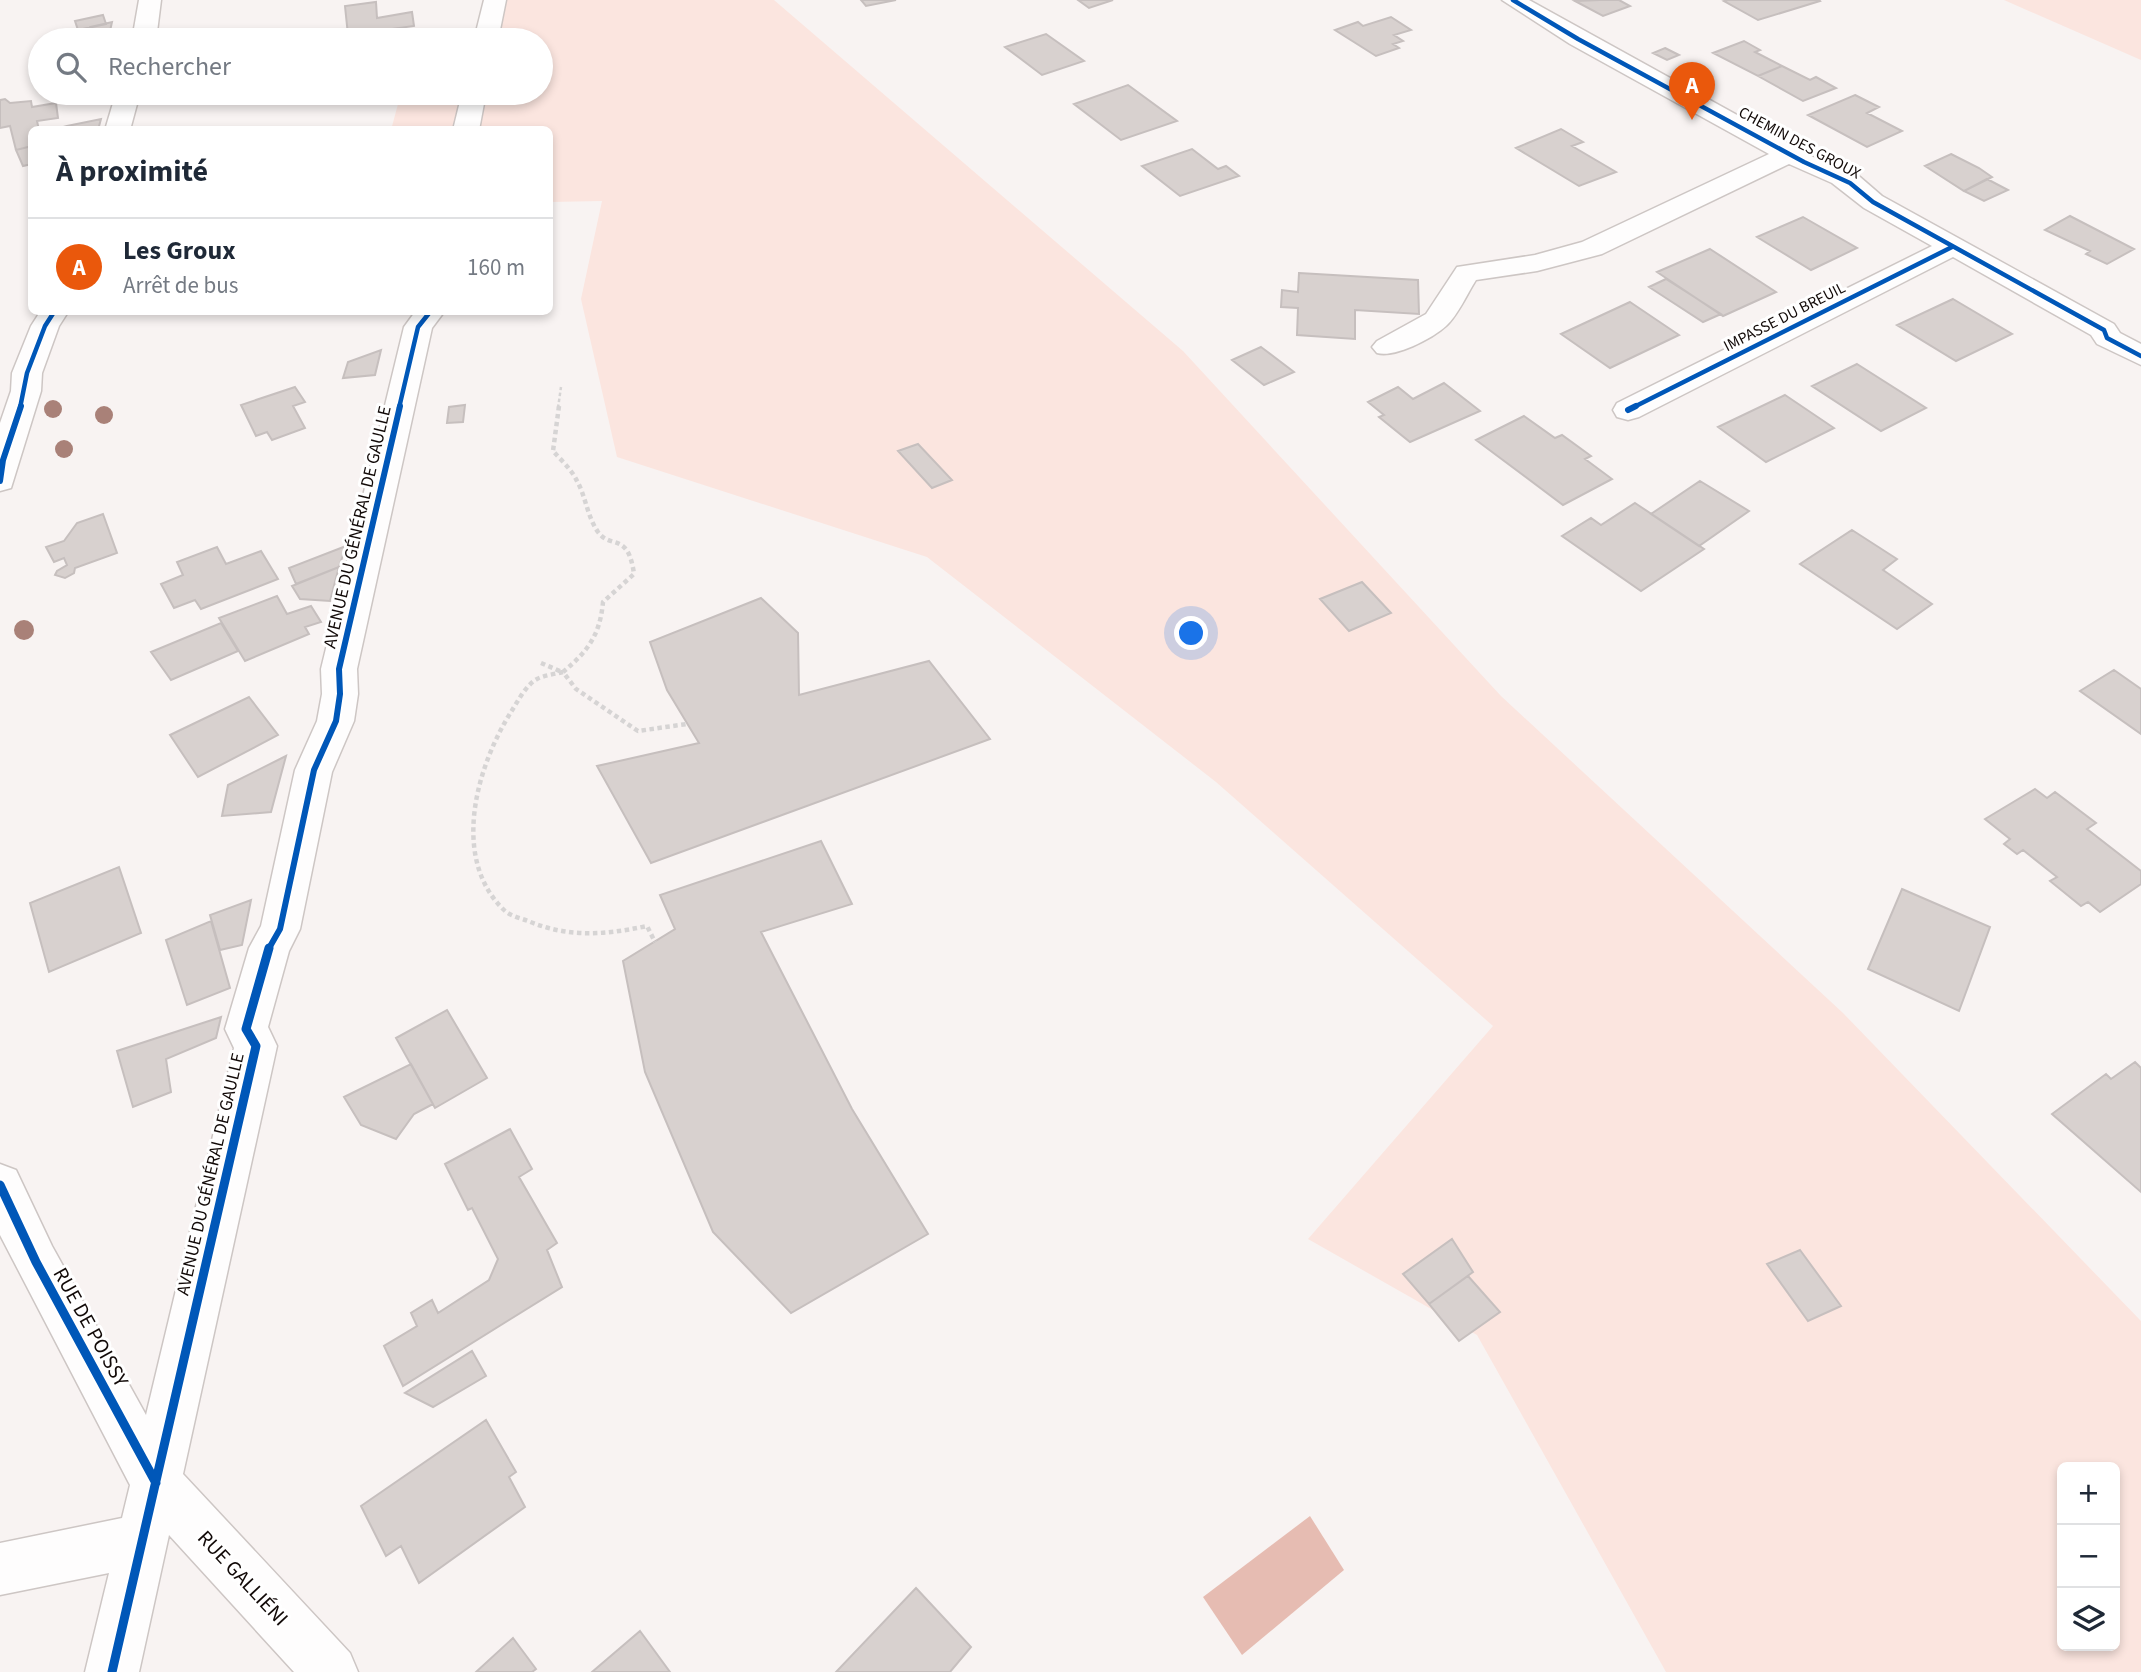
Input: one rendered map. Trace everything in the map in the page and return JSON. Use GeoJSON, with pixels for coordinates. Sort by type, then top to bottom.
{"type":"FeatureCollection","features":[{"type":"Feature","properties":{"kind":"street"},"geometry":{"type":"LineString","coordinates":[[146,28],[150,0]]}},
{"type":"Feature","properties":{"kind":"street"},"geometry":{"type":"LineString","coordinates":[[489,28],[495,0]]}},
{"type":"Feature","properties":{"kind":"street","name":"CHEMIN DES GROUX"},"geometry":{"type":"LineString","coordinates":[[1513,0],[1578,39],[1789,154],[1866,192],[1873,202],[2104,330],[2107,338],[2141,356]]}},
{"type":"Feature","properties":{"kind":"street"},"geometry":{"type":"LineString","coordinates":[[118,126],[124,105]]}},
{"type":"Feature","properties":{"kind":"street"},"geometry":{"type":"LineString","coordinates":[[467,126],[471,105]]}},
{"type":"Feature","properties":{"kind":"street"},"geometry":{"type":"LineString","coordinates":[[1387,347],[1436,320],[1467,273],[1537,263],[1592,247],[1789,154]]}},
{"type":"Feature","properties":{"kind":"street","name":"IMPASSE DU BREUIL"},"geometry":{"type":"LineString","coordinates":[[1628,410],[1952,247]]}},
{"type":"Feature","properties":{"kind":"street"},"geometry":{"type":"LineString","coordinates":[[0,481],[3,460],[26,391],[27,373],[45,326],[52,315]]}},
{"type":"Feature","properties":{"kind":"street","name":"AVENUE DU GÉNÉRAL DE GAULLE"},"geometry":{"type":"LineString","coordinates":[[112,1672],[256,1046],[246,1029],[269,948],[279,929],[314,770],[325,755],[342,684],[340,669],[418,327],[428,315]]}},
{"type":"Feature","properties":{"kind":"street","name":"RUE DE POISSY"},"geometry":{"type":"LineString","coordinates":[[0,1185],[36,1262],[156,1483]]}},
{"type":"Feature","properties":{"kind":"street","name":"RUE GALLIÉNI"},"geometry":{"type":"LineString","coordinates":[[156,1483],[331,1672]]}},
{"type":"Feature","properties":{"kind":"street"},"geometry":{"type":"LineString","coordinates":[[0,1569],[144,1540]]}},
{"type":"Feature","properties":{"kind":"path"},"geometry":{"type":"LineString","coordinates":[[561,387],[553,451],[577,480],[586,509],[600,535],[621,541],[632,554],[634,574],[603,602],[602,623],[592,647],[563,672],[535,679],[504,721],[477,787],[473,828],[482,877],[505,910],[552,933],[602,935],[647,926],[655,942]]}},
{"type":"Feature","properties":{"kind":"path"},"geometry":{"type":"LineString","coordinates":[[541,663],[563,672],[576,689],[638,731],[687,724]]}},
{"type":"Feature","properties":{"kind":"shaded area"},"geometry":{"type":"Polygon","coordinates":[[[503,0],[774,0],[1183,351],[1501,696],[1843,1013],[2141,1321],[2141,1672],[1666,1672],[1477,1335],[1308,1239],[1493,1026],[1216,782],[927,557],[617,457],[581,299],[602,201],[553,202],[553,126],[392,126],[398,105],[553,105],[553,28],[484,28],[495,24],[503,0]]]}},
{"type":"Feature","properties":{"kind":"shaded area"},"geometry":{"type":"Polygon","coordinates":[[[2004,0],[2141,0],[2141,60],[2004,0]]]}},
{"type":"Feature","properties":{"kind":"shaded area"},"geometry":{"type":"Polygon","coordinates":[[[1310,1516],[1344,1570],[1242,1655],[1203,1597],[1310,1516]]]}},
{"type":"Feature","properties":{"kind":"building"},"geometry":{"type":"Polygon","coordinates":[[[861,0],[896,0],[866,6],[861,0]]]}},
{"type":"Feature","properties":{"kind":"building"},"geometry":{"type":"Polygon","coordinates":[[[1078,0],[1113,0],[1089,8],[1078,0]]]}},
{"type":"Feature","properties":{"kind":"building"},"geometry":{"type":"Polygon","coordinates":[[[1619,0],[1630,6],[1603,16],[1575,1],[1619,0]]]}},
{"type":"Feature","properties":{"kind":"building"},"geometry":{"type":"Polygon","coordinates":[[[1724,1],[1820,1],[1758,20],[1724,1]]]}},
{"type":"Feature","properties":{"kind":"building"},"geometry":{"type":"Polygon","coordinates":[[[376,2],[377,18],[412,12],[414,26],[347,28],[345,6],[376,2]]]}},
{"type":"Feature","properties":{"kind":"building"},"geometry":{"type":"Polygon","coordinates":[[[103,15],[106,24],[77,28],[75,21],[103,15]]]}},
{"type":"Feature","properties":{"kind":"building"},"geometry":{"type":"Polygon","coordinates":[[[1391,17],[1411,30],[1394,35],[1403,41],[1393,44],[1399,48],[1376,56],[1335,30],[1358,22],[1363,26],[1391,17]]]}},
{"type":"Feature","properties":{"kind":"building"},"geometry":{"type":"Polygon","coordinates":[[[112,22],[111,28],[90,27],[112,22]]]}},
{"type":"Feature","properties":{"kind":"building"},"geometry":{"type":"Polygon","coordinates":[[[1046,34],[1084,61],[1042,75],[1005,47],[1046,34]]]}},
{"type":"Feature","properties":{"kind":"building"},"geometry":{"type":"Polygon","coordinates":[[[1744,41],[1760,50],[1755,52],[1782,66],[1758,76],[1713,53],[1744,41]]]}},
{"type":"Feature","properties":{"kind":"building"},"geometry":{"type":"Polygon","coordinates":[[[1665,48],[1679,55],[1667,60],[1653,53],[1665,48]]]}},
{"type":"Feature","properties":{"kind":"building"},"geometry":{"type":"Polygon","coordinates":[[[1782,66],[1810,80],[1816,77],[1836,88],[1803,101],[1758,76],[1782,66]]]}},
{"type":"Feature","properties":{"kind":"building"},"geometry":{"type":"Polygon","coordinates":[[[1128,85],[1177,121],[1121,140],[1074,104],[1128,85]]]}},
{"type":"Feature","properties":{"kind":"building"},"geometry":{"type":"Polygon","coordinates":[[[1855,95],[1879,107],[1867,113],[1902,131],[1867,147],[1808,115],[1855,95]]]}},
{"type":"Feature","properties":{"kind":"building"},"geometry":{"type":"Polygon","coordinates":[[[5,99],[10,103],[28,101],[28,105],[32,107],[56,105],[58,118],[37,121],[38,126],[28,126],[28,147],[16,150],[10,126],[0,128],[0,100],[5,99]]]}},
{"type":"Feature","properties":{"kind":"building"},"geometry":{"type":"Polygon","coordinates":[[[101,119],[99,126],[67,126],[101,119]]]}},
{"type":"Feature","properties":{"kind":"building"},"geometry":{"type":"Polygon","coordinates":[[[1561,129],[1583,142],[1572,146],[1616,172],[1579,186],[1516,148],[1561,129]]]}},
{"type":"Feature","properties":{"kind":"building"},"geometry":{"type":"Polygon","coordinates":[[[28,147],[28,165],[23,166],[16,150],[28,147]]]}},
{"type":"Feature","properties":{"kind":"building"},"geometry":{"type":"Polygon","coordinates":[[[1192,149],[1218,169],[1226,166],[1239,176],[1180,196],[1142,166],[1192,149]]]}},
{"type":"Feature","properties":{"kind":"building"},"geometry":{"type":"Polygon","coordinates":[[[1951,154],[1992,177],[1964,191],[1925,166],[1951,154]]]}},
{"type":"Feature","properties":{"kind":"building"},"geometry":{"type":"Polygon","coordinates":[[[1987,179],[2008,190],[1984,201],[1964,191],[1987,179]]]}},
{"type":"Feature","properties":{"kind":"building"},"geometry":{"type":"Polygon","coordinates":[[[2070,216],[2134,249],[2107,264],[2086,254],[2090,251],[2045,230],[2070,216]]]}},
{"type":"Feature","properties":{"kind":"building"},"geometry":{"type":"Polygon","coordinates":[[[1803,217],[1857,248],[1811,270],[1757,237],[1803,217]]]}},
{"type":"Feature","properties":{"kind":"building"},"geometry":{"type":"Polygon","coordinates":[[[1710,249],[1776,292],[1723,316],[1657,272],[1710,249]]]}},
{"type":"Feature","properties":{"kind":"building"},"geometry":{"type":"Polygon","coordinates":[[[1299,273],[1418,280],[1419,314],[1355,310],[1355,339],[1297,335],[1298,308],[1281,307],[1282,290],[1298,292],[1299,273]]]}},
{"type":"Feature","properties":{"kind":"building"},"geometry":{"type":"Polygon","coordinates":[[[1666,279],[1721,314],[1703,322],[1649,287],[1666,279]]]}},
{"type":"Feature","properties":{"kind":"building"},"geometry":{"type":"Polygon","coordinates":[[[1953,299],[2012,334],[1956,361],[1897,325],[1953,299]]]}},
{"type":"Feature","properties":{"kind":"building"},"geometry":{"type":"Polygon","coordinates":[[[1630,302],[1679,335],[1610,368],[1561,334],[1630,302]]]}},
{"type":"Feature","properties":{"kind":"building"},"geometry":{"type":"Polygon","coordinates":[[[1261,347],[1294,372],[1264,385],[1232,360],[1261,347]]]}},
{"type":"Feature","properties":{"kind":"building"},"geometry":{"type":"Polygon","coordinates":[[[381,350],[375,375],[343,378],[348,362],[381,350]]]}},
{"type":"Feature","properties":{"kind":"building"},"geometry":{"type":"Polygon","coordinates":[[[1857,364],[1926,408],[1881,431],[1812,386],[1857,364]]]}},
{"type":"Feature","properties":{"kind":"building"},"geometry":{"type":"Polygon","coordinates":[[[1444,383],[1480,411],[1410,442],[1379,417],[1384,415],[1368,402],[1398,387],[1413,399],[1444,383]]]}},
{"type":"Feature","properties":{"kind":"building"},"geometry":{"type":"Polygon","coordinates":[[[295,387],[305,402],[293,406],[305,428],[272,440],[267,432],[256,436],[241,405],[295,387]]]}},
{"type":"Feature","properties":{"kind":"building"},"geometry":{"type":"Polygon","coordinates":[[[1785,395],[1834,428],[1766,462],[1718,427],[1785,395]]]}},
{"type":"Feature","properties":{"kind":"building"},"geometry":{"type":"Polygon","coordinates":[[[465,405],[463,422],[447,423],[449,407],[465,405]]]}},
{"type":"Feature","properties":{"kind":"building"},"geometry":{"type":"Polygon","coordinates":[[[1524,416],[1555,438],[1562,435],[1591,456],[1585,459],[1612,479],[1563,505],[1476,440],[1524,416]]]}},
{"type":"Feature","properties":{"kind":"building"},"geometry":{"type":"Polygon","coordinates":[[[918,444],[952,480],[932,488],[898,451],[918,444]]]}},
{"type":"Feature","properties":{"kind":"building"},"geometry":{"type":"Polygon","coordinates":[[[1700,481],[1749,511],[1699,546],[1651,514],[1700,481]]]}},
{"type":"Feature","properties":{"kind":"building"},"geometry":{"type":"Polygon","coordinates":[[[1635,503],[1704,549],[1641,591],[1562,536],[1591,518],[1601,525],[1635,503]]]}},
{"type":"Feature","properties":{"kind":"building"},"geometry":{"type":"Polygon","coordinates":[[[103,514],[117,553],[75,568],[74,573],[65,578],[55,575],[67,565],[64,558],[54,562],[46,547],[64,541],[77,523],[103,514]]]}},
{"type":"Feature","properties":{"kind":"building"},"geometry":{"type":"Polygon","coordinates":[[[1852,530],[1897,559],[1883,570],[1932,604],[1897,629],[1800,564],[1852,530]]]}},
{"type":"Feature","properties":{"kind":"building"},"geometry":{"type":"Polygon","coordinates":[[[346,546],[339,567],[296,584],[289,568],[346,546]]]}},
{"type":"Feature","properties":{"kind":"building"},"geometry":{"type":"Polygon","coordinates":[[[217,547],[226,564],[261,551],[278,579],[201,609],[195,600],[174,608],[161,584],[183,575],[177,562],[217,547]]]}},
{"type":"Feature","properties":{"kind":"building"},"geometry":{"type":"Polygon","coordinates":[[[339,567],[330,601],[300,599],[292,586],[339,567]]]}},
{"type":"Feature","properties":{"kind":"building"},"geometry":{"type":"Polygon","coordinates":[[[1362,582],[1391,613],[1349,631],[1320,599],[1362,582]]]}},
{"type":"Feature","properties":{"kind":"building"},"geometry":{"type":"Polygon","coordinates":[[[277,596],[287,614],[311,606],[321,622],[305,627],[309,634],[245,661],[219,618],[277,596]]]}},
{"type":"Feature","properties":{"kind":"building"},"geometry":{"type":"Polygon","coordinates":[[[761,598],[798,633],[799,695],[929,661],[990,739],[651,863],[597,766],[699,743],[667,690],[650,642],[761,598]]]}},
{"type":"Feature","properties":{"kind":"building"},"geometry":{"type":"Polygon","coordinates":[[[221,623],[238,651],[171,680],[151,652],[221,623]]]}},
{"type":"Feature","properties":{"kind":"building"},"geometry":{"type":"Polygon","coordinates":[[[2114,670],[2141,689],[2141,734],[2080,691],[2114,670]]]}},
{"type":"Feature","properties":{"kind":"building"},"geometry":{"type":"Polygon","coordinates":[[[249,697],[278,735],[198,777],[170,735],[249,697]]]}},
{"type":"Feature","properties":{"kind":"building"},"geometry":{"type":"Polygon","coordinates":[[[286,756],[271,812],[222,816],[228,785],[286,756]]]}},
{"type":"Feature","properties":{"kind":"building"},"geometry":{"type":"Polygon","coordinates":[[[2035,789],[2047,798],[2055,792],[2096,823],[2087,829],[2141,871],[2141,884],[2100,912],[2088,902],[2081,906],[2050,881],[2057,877],[2023,850],[2017,854],[2004,844],[2010,839],[1985,819],[2035,789]]]}},
{"type":"Feature","properties":{"kind":"building"},"geometry":{"type":"Polygon","coordinates":[[[821,841],[852,904],[761,932],[852,1109],[928,1234],[791,1313],[713,1232],[645,1072],[623,961],[675,929],[660,895],[821,841]]]}},
{"type":"Feature","properties":{"kind":"building"},"geometry":{"type":"Polygon","coordinates":[[[119,867],[141,933],[49,972],[30,903],[119,867]]]}},
{"type":"Feature","properties":{"kind":"building"},"geometry":{"type":"Polygon","coordinates":[[[1902,889],[1990,927],[1959,1011],[1868,969],[1902,889]]]}},
{"type":"Feature","properties":{"kind":"building"},"geometry":{"type":"Polygon","coordinates":[[[251,900],[242,945],[220,950],[210,915],[251,900]]]}},
{"type":"Feature","properties":{"kind":"building"},"geometry":{"type":"Polygon","coordinates":[[[211,921],[230,988],[187,1005],[166,940],[211,921]]]}},
{"type":"Feature","properties":{"kind":"building"},"geometry":{"type":"Polygon","coordinates":[[[447,1010],[487,1078],[435,1108],[396,1038],[447,1010]]]}},
{"type":"Feature","properties":{"kind":"building"},"geometry":{"type":"Polygon","coordinates":[[[221,1017],[216,1038],[166,1059],[171,1092],[133,1107],[117,1051],[221,1017]]]}},
{"type":"Feature","properties":{"kind":"building"},"geometry":{"type":"Polygon","coordinates":[[[2135,1062],[2141,1068],[2141,1192],[2052,1114],[2106,1074],[2111,1079],[2135,1062]]]}},
{"type":"Feature","properties":{"kind":"building"},"geometry":{"type":"Polygon","coordinates":[[[411,1064],[433,1104],[414,1114],[396,1139],[361,1125],[344,1097],[411,1064]]]}},
{"type":"Feature","properties":{"kind":"building"},"geometry":{"type":"Polygon","coordinates":[[[510,1129],[532,1169],[519,1177],[557,1243],[547,1250],[562,1287],[403,1386],[384,1346],[417,1326],[411,1313],[432,1300],[438,1313],[489,1280],[498,1259],[472,1208],[468,1210],[445,1164],[510,1129]]]}},
{"type":"Feature","properties":{"kind":"building"},"geometry":{"type":"Polygon","coordinates":[[[1452,1239],[1473,1272],[1429,1304],[1403,1274],[1452,1239]]]}},
{"type":"Feature","properties":{"kind":"building"},"geometry":{"type":"Polygon","coordinates":[[[1800,1250],[1841,1306],[1808,1321],[1767,1264],[1800,1250]]]}},
{"type":"Feature","properties":{"kind":"building"},"geometry":{"type":"Polygon","coordinates":[[[1468,1276],[1500,1312],[1459,1341],[1429,1304],[1468,1276]]]}},
{"type":"Feature","properties":{"kind":"building"},"geometry":{"type":"Polygon","coordinates":[[[472,1351],[486,1376],[433,1407],[405,1393],[472,1351]]]}},
{"type":"Feature","properties":{"kind":"building"},"geometry":{"type":"Polygon","coordinates":[[[486,1420],[516,1472],[509,1477],[525,1507],[419,1583],[401,1546],[386,1556],[361,1506],[486,1420]]]}},
{"type":"Feature","properties":{"kind":"building"},"geometry":{"type":"Polygon","coordinates":[[[916,1588],[971,1647],[950,1672],[836,1672],[916,1588]]]}},
{"type":"Feature","properties":{"kind":"building"},"geometry":{"type":"Polygon","coordinates":[[[640,1631],[670,1672],[592,1672],[640,1631]]]}},
{"type":"Feature","properties":{"kind":"building"},"geometry":{"type":"Polygon","coordinates":[[[513,1638],[536,1669],[532,1672],[476,1672],[513,1638]]]}},
{"type":"Feature","properties":{"kind":"cycle path"},"geometry":{"type":"LineString","coordinates":[[1513,0],[1578,39],[1804,162],[1842,178],[1859,188],[1873,202],[2104,330],[2107,338],[2141,356]]}},
{"type":"Feature","properties":{"kind":"cycle path"},"geometry":{"type":"LineString","coordinates":[[1628,410],[1952,247]]}},
{"type":"Feature","properties":{"kind":"cycle path"},"geometry":{"type":"LineString","coordinates":[[0,481],[3,460],[26,391],[27,373],[45,326],[52,315]]}},
{"type":"Feature","properties":{"kind":"cycle path"},"geometry":{"type":"LineString","coordinates":[[112,1672],[256,1046],[246,1029],[269,948],[280,929],[314,770],[336,721],[340,694],[339,669],[418,327],[428,315]]}},
{"type":"Feature","properties":{"kind":"cycle path"},"geometry":{"type":"LineString","coordinates":[[0,1185],[36,1262],[156,1483]]}},
{"type":"Feature","properties":{"kind":"place","name":"Les Groux"},"geometry":{"type":"Point","coordinates":[1692,120]}}]}
